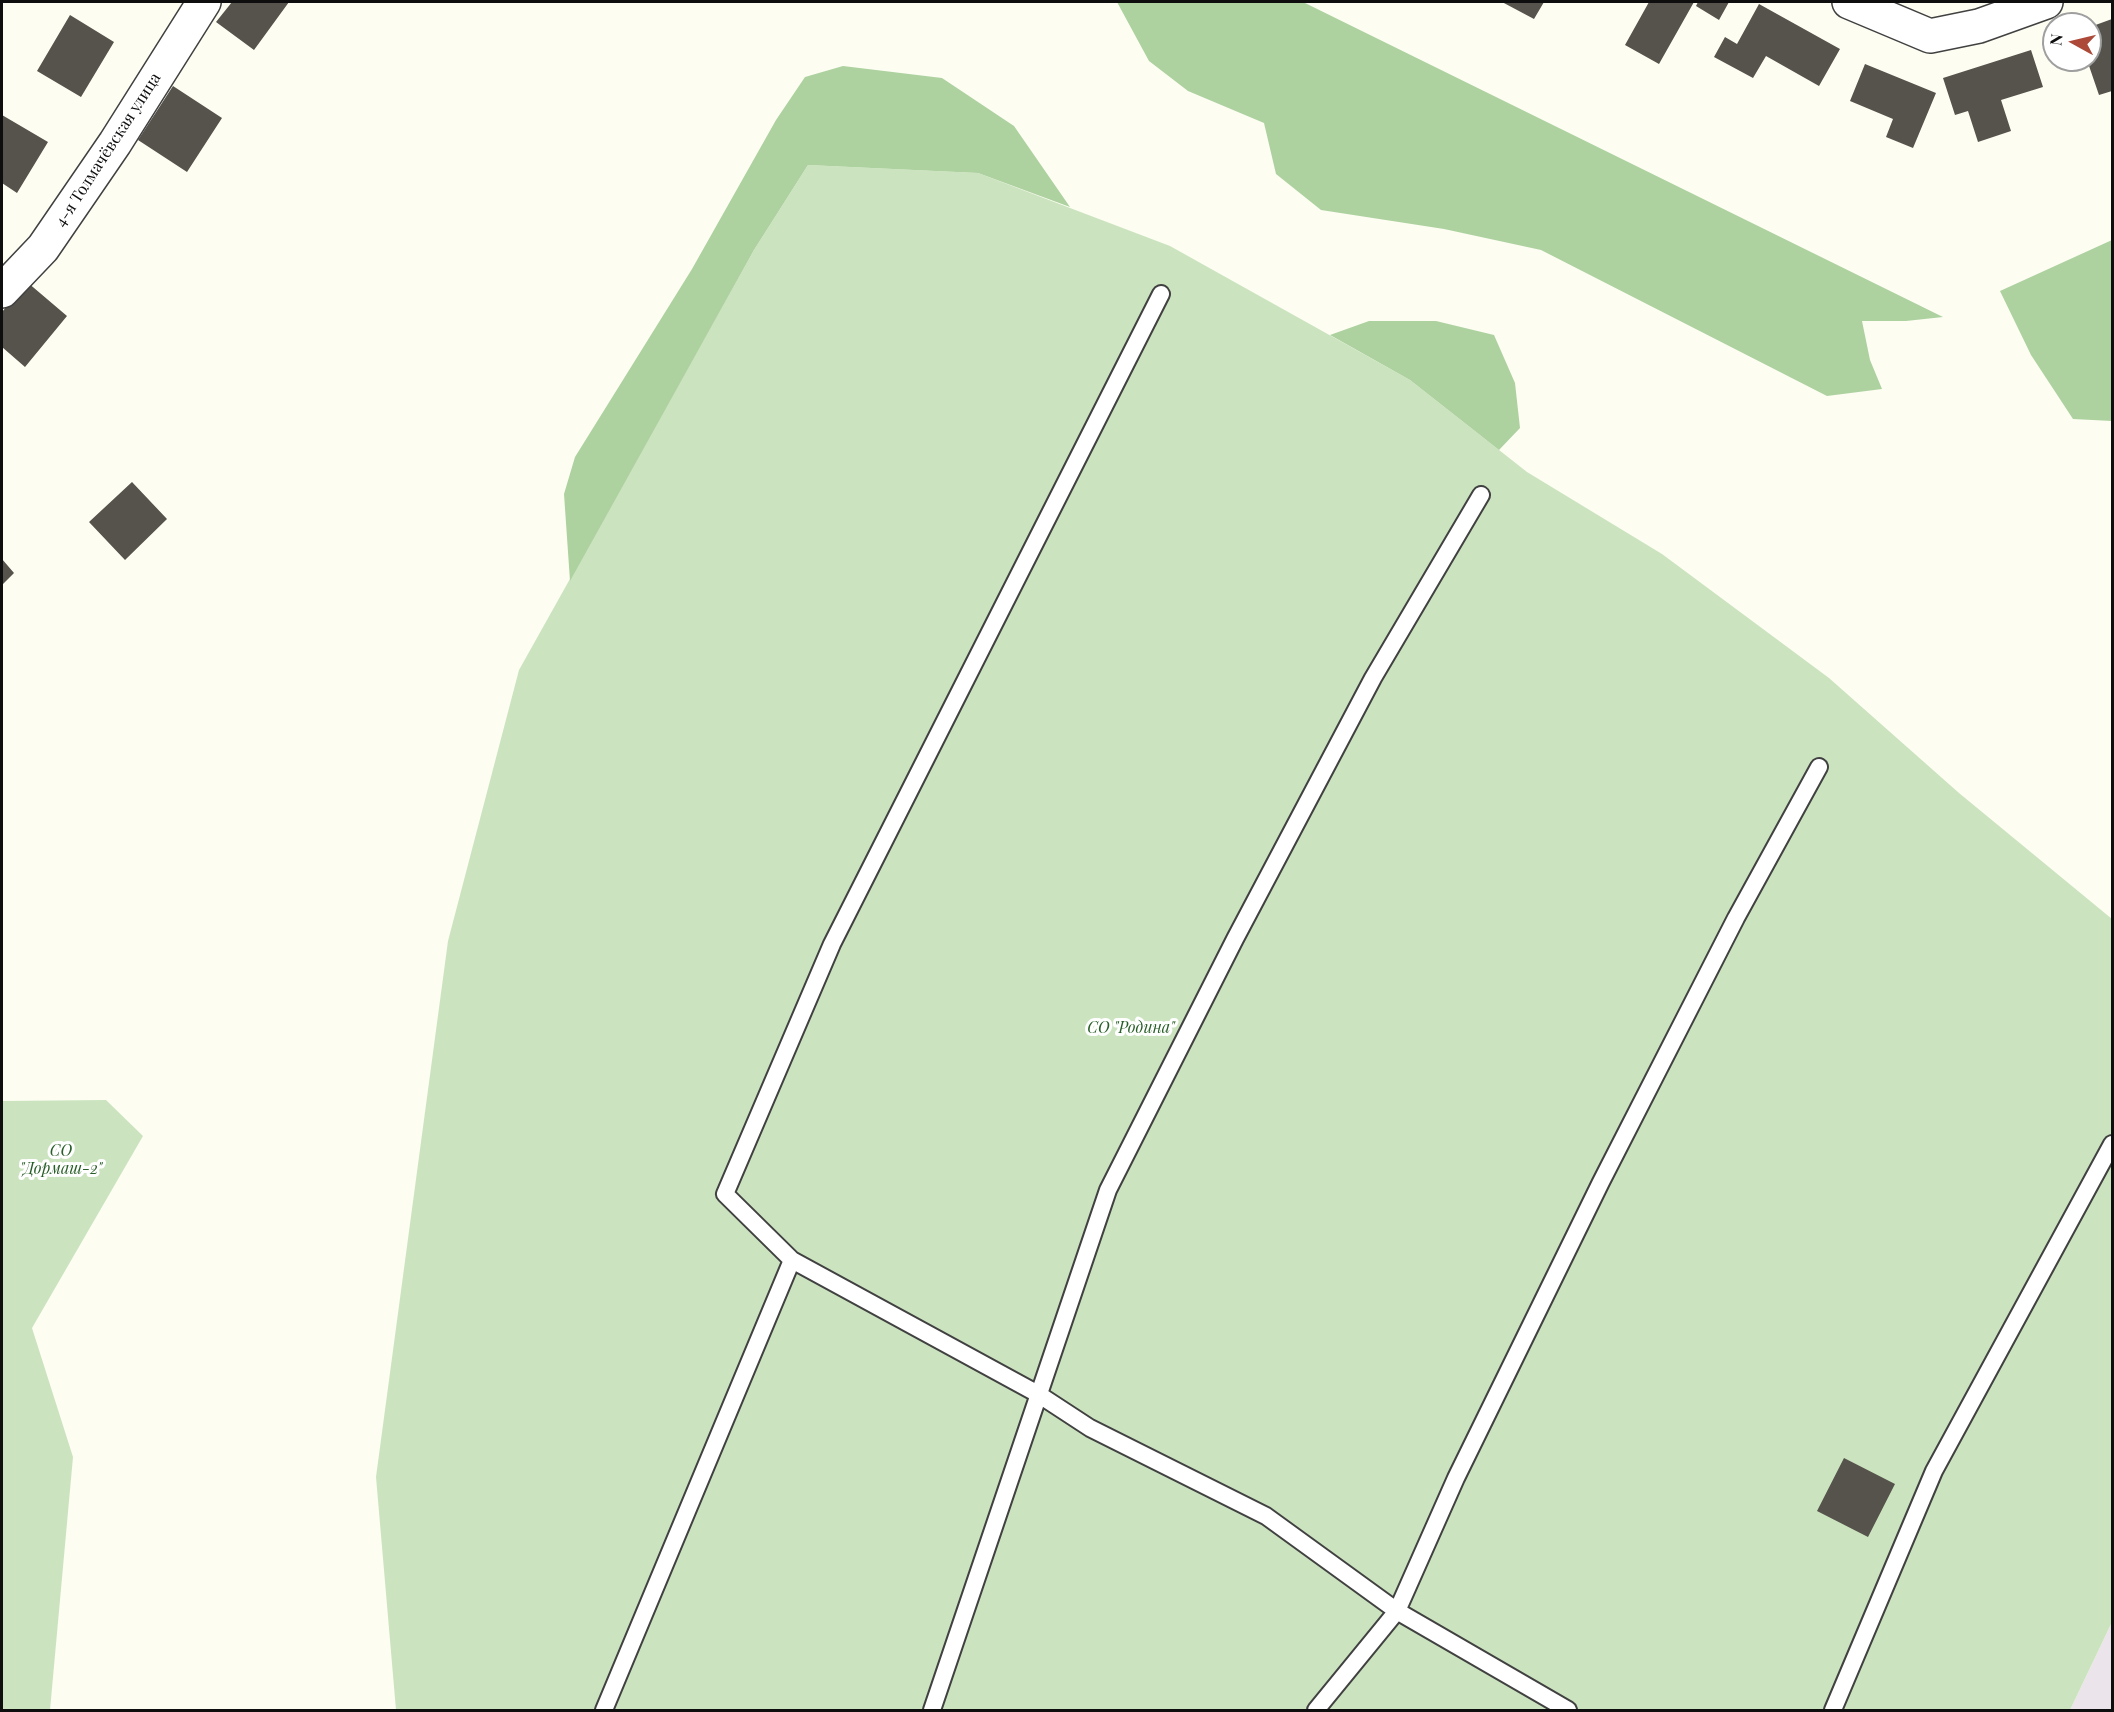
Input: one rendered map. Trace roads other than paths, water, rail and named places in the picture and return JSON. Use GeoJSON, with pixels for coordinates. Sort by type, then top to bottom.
{"type":"FeatureCollection","features":[{"type":"Feature","properties":{"kind":"street","name":"4-я Толмачёвская улица"},"geometry":{"type":"LineString","coordinates":[[2,291],[43,248],[115,143],[204,2]]}},
{"type":"Feature","properties":{"kind":"street"},"geometry":{"type":"LineString","coordinates":[[1849,2],[1930,36],[1979,26],[2046,2]]}},
{"type":"Feature","properties":{"kind":"lane"},"geometry":{"type":"LineString","coordinates":[[1161,294],[832,944],[725,1194],[792,1260],[1038,1394],[1089,1428],[1266,1516],[1397,1611],[1568,1710]]}},
{"type":"Feature","properties":{"kind":"lane"},"geometry":{"type":"LineString","coordinates":[[932,1710],[1108,1190],[1235,939],[1373,678],[1481,495]]}},
{"type":"Feature","properties":{"kind":"lane"},"geometry":{"type":"LineString","coordinates":[[1316,1710],[1397,1611],[1456,1478],[1601,1182],[1736,918],[1819,767]]}},
{"type":"Feature","properties":{"kind":"lane"},"geometry":{"type":"LineString","coordinates":[[1833,1710],[1934,1471],[2112,1144]]}},
{"type":"Feature","properties":{"kind":"lane"},"geometry":{"type":"LineString","coordinates":[[604,1710],[739,1393],[792,1260]]}},
{"type":"Feature","properties":{"kind":"park label","name":"СО \"Родина\""},"geometry":{"type":"Point","coordinates":[1131,1028]}},
{"type":"Feature","properties":{"kind":"park label","name":"СО \"Дормаш-2\""},"geometry":{"type":"Point","coordinates":[61,1160]}}]}
